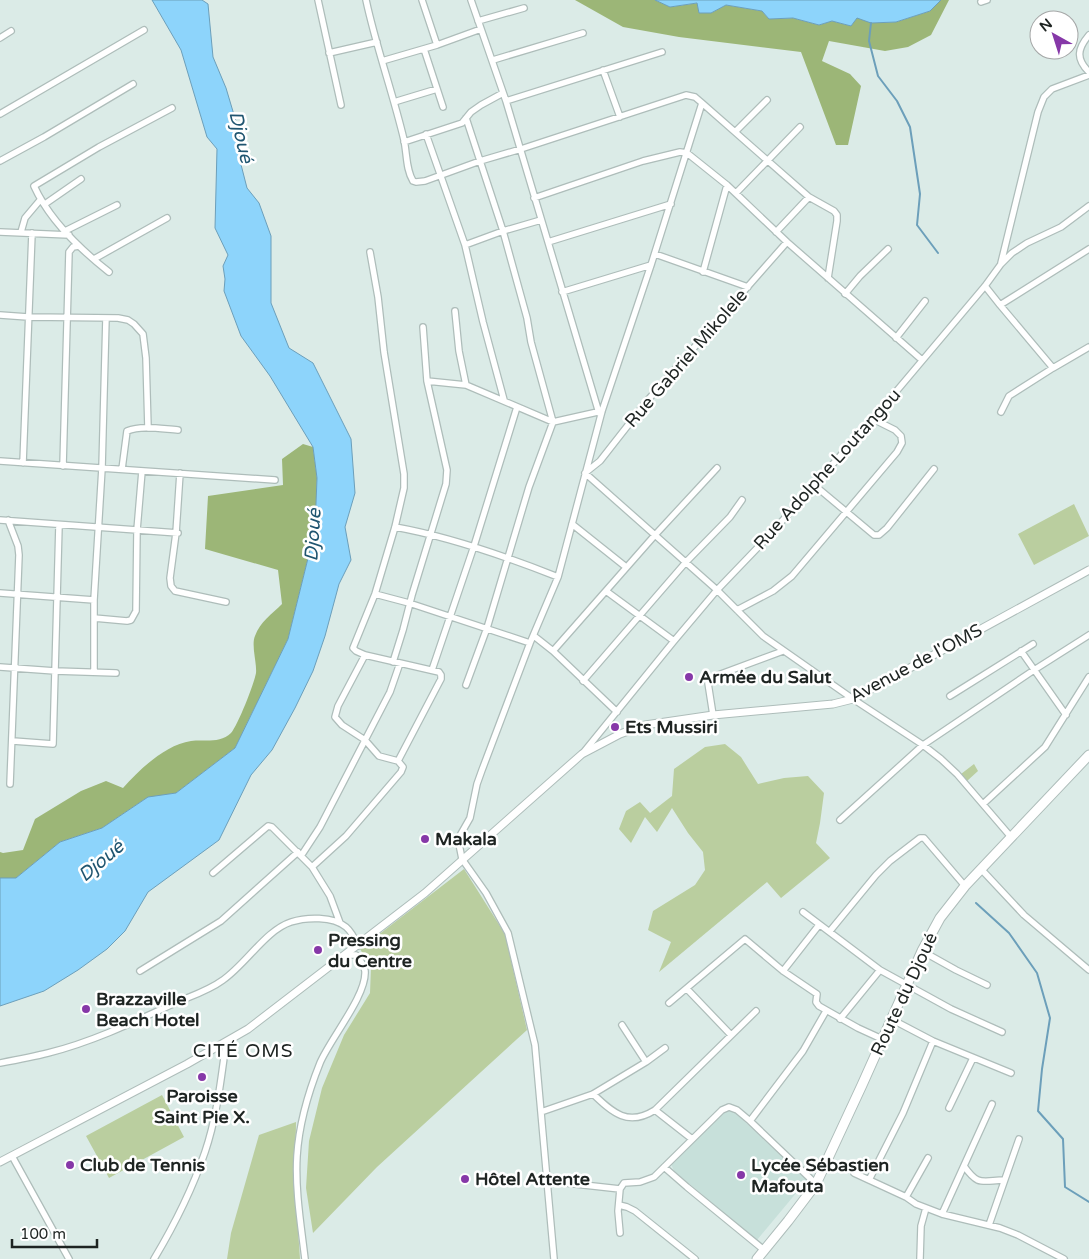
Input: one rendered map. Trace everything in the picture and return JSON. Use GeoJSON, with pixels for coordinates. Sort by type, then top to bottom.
{"type":"FeatureCollection","features":[{"type":"Feature","properties":{"kind":"main road","name":"Route du Djoué"},"geometry":{"type":"LineString","coordinates":[[757,1259],[816,1184],[906,985],[940,918],[965,886],[1089,755]]}},
{"type":"Feature","properties":{"kind":"street"},"geometry":{"type":"LineString","coordinates":[[318,0],[341,104]]}},
{"type":"Feature","properties":{"kind":"street"},"geometry":{"type":"LineString","coordinates":[[366,0],[413,181],[420,182],[686,94],[695,97],[736,131],[809,197],[834,211],[837,215],[828,278]]}},
{"type":"Feature","properties":{"kind":"street"},"geometry":{"type":"LineString","coordinates":[[422,0],[437,45]]}},
{"type":"Feature","properties":{"kind":"street"},"geometry":{"type":"LineString","coordinates":[[471,0],[506,100],[562,292],[600,412]]}},
{"type":"Feature","properties":{"kind":"street"},"geometry":{"type":"LineString","coordinates":[[478,20],[524,8]]}},
{"type":"Feature","properties":{"kind":"street"},"geometry":{"type":"LineString","coordinates":[[382,61],[437,45],[481,29]]}},
{"type":"Feature","properties":{"kind":"street"},"geometry":{"type":"LineString","coordinates":[[0,114],[144,30]]}},
{"type":"Feature","properties":{"kind":"street"},"geometry":{"type":"LineString","coordinates":[[0,38],[11,31]]}},
{"type":"Feature","properties":{"kind":"street"},"geometry":{"type":"LineString","coordinates":[[493,60],[583,33]]}},
{"type":"Feature","properties":{"kind":"street"},"geometry":{"type":"LineString","coordinates":[[1000,264],[1038,112],[1044,97],[1052,89],[1089,73],[1083,66],[1079,51],[1082,43],[1089,35]]}},
{"type":"Feature","properties":{"kind":"street"},"geometry":{"type":"LineString","coordinates":[[329,53],[377,42]]}},
{"type":"Feature","properties":{"kind":"street"},"geometry":{"type":"LineString","coordinates":[[424,49],[443,107]]}},
{"type":"Feature","properties":{"kind":"street"},"geometry":{"type":"LineString","coordinates":[[506,100],[662,52]]}},
{"type":"Feature","properties":{"kind":"street"},"geometry":{"type":"LineString","coordinates":[[603,70],[620,117]]}},
{"type":"Feature","properties":{"kind":"street"},"geometry":{"type":"LineString","coordinates":[[0,162],[133,84]]}},
{"type":"Feature","properties":{"kind":"street"},"geometry":{"type":"LineString","coordinates":[[394,102],[437,89]]}},
{"type":"Feature","properties":{"kind":"street"},"geometry":{"type":"LineString","coordinates":[[404,142],[456,126],[481,105],[503,93]]}},
{"type":"Feature","properties":{"kind":"street"},"geometry":{"type":"LineString","coordinates":[[736,131],[767,100]]}},
{"type":"Feature","properties":{"kind":"street"},"geometry":{"type":"LineString","coordinates":[[554,1259],[535,1045],[508,933],[486,893],[462,859],[458,840],[470,818],[482,770],[530,644],[558,577],[600,412],[655,254],[702,103]]}},
{"type":"Feature","properties":{"kind":"street"},"geometry":{"type":"LineString","coordinates":[[109,272],[67,233],[43,202],[34,186],[99,147],[172,108]]}},
{"type":"Feature","properties":{"kind":"street"},"geometry":{"type":"LineString","coordinates":[[466,118],[503,230],[553,422],[529,487],[487,628],[466,684]]}},
{"type":"Feature","properties":{"kind":"street"},"geometry":{"type":"LineString","coordinates":[[736,193],[800,127]]}},
{"type":"Feature","properties":{"kind":"street"},"geometry":{"type":"LineString","coordinates":[[426,134],[465,245],[504,400]]}},
{"type":"Feature","properties":{"kind":"street"},"geometry":{"type":"LineString","coordinates":[[534,198],[643,161],[680,152],[687,153],[727,185],[786,242],[922,360]]}},
{"type":"Feature","properties":{"kind":"street"},"geometry":{"type":"LineString","coordinates":[[21,232],[25,218],[43,202],[81,179]]}},
{"type":"Feature","properties":{"kind":"street"},"geometry":{"type":"LineString","coordinates":[[703,272],[727,185]]}},
{"type":"Feature","properties":{"kind":"street"},"geometry":{"type":"LineString","coordinates":[[776,232],[809,197]]}},
{"type":"Feature","properties":{"kind":"street"},"geometry":{"type":"LineString","coordinates":[[548,242],[671,204]]}},
{"type":"Feature","properties":{"kind":"street"},"geometry":{"type":"LineString","coordinates":[[0,232],[67,233],[117,205]]}},
{"type":"Feature","properties":{"kind":"street","name":"Rue Adolphe Loutangou"},"geometry":{"type":"LineString","coordinates":[[582,754],[674,641],[872,419],[985,286],[1000,264],[1027,243],[1061,227],[1089,206]]}},
{"type":"Feature","properties":{"kind":"street"},"geometry":{"type":"LineString","coordinates":[[94,259],[167,218]]}},
{"type":"Feature","properties":{"kind":"street"},"geometry":{"type":"LineString","coordinates":[[465,245],[503,230],[541,220]]}},
{"type":"Feature","properties":{"kind":"street"},"geometry":{"type":"LineString","coordinates":[[23,463],[32,233]]}},
{"type":"Feature","properties":{"kind":"street","name":"Rue Gabriel Mikolele"},"geometry":{"type":"LineString","coordinates":[[585,473],[600,461],[647,401],[786,242]]}},
{"type":"Feature","properties":{"kind":"street"},"geometry":{"type":"LineString","coordinates":[[63,466],[69,252],[79,246]]}},
{"type":"Feature","properties":{"kind":"street"},"geometry":{"type":"LineString","coordinates":[[1000,305],[1089,249]]}},
{"type":"Feature","properties":{"kind":"street"},"geometry":{"type":"LineString","coordinates":[[845,294],[860,276],[888,250]]}},
{"type":"Feature","properties":{"kind":"street"},"geometry":{"type":"LineString","coordinates":[[370,252],[404,474],[404,488],[395,527],[375,594],[353,648],[365,655],[432,670],[440,673],[441,680],[398,761]]}},
{"type":"Feature","properties":{"kind":"street"},"geometry":{"type":"LineString","coordinates":[[655,254],[748,286]]}},
{"type":"Feature","properties":{"kind":"street"},"geometry":{"type":"LineString","coordinates":[[562,292],[651,265]]}},
{"type":"Feature","properties":{"kind":"street"},"geometry":{"type":"LineString","coordinates":[[985,286],[1053,368]]}},
{"type":"Feature","properties":{"kind":"street"},"geometry":{"type":"LineString","coordinates":[[896,338],[925,301]]}},
{"type":"Feature","properties":{"kind":"street"},"geometry":{"type":"LineString","coordinates":[[455,311],[459,351],[466,385]]}},
{"type":"Feature","properties":{"kind":"street"},"geometry":{"type":"LineString","coordinates":[[0,315],[106,318],[128,320],[134,324],[143,334],[146,358],[148,428]]}},
{"type":"Feature","properties":{"kind":"street"},"geometry":{"type":"LineString","coordinates":[[94,672],[94,600],[102,468],[106,318]]}},
{"type":"Feature","properties":{"kind":"street"},"geometry":{"type":"LineString","coordinates":[[140,971],[221,921],[299,854],[320,827],[390,692],[409,603],[446,484],[447,470],[428,381],[423,327]]}},
{"type":"Feature","properties":{"kind":"street"},"geometry":{"type":"LineString","coordinates":[[1001,412],[1009,396],[1089,347]]}},
{"type":"Feature","properties":{"kind":"street"},"geometry":{"type":"LineString","coordinates":[[428,381],[466,385],[553,422],[600,412]]}},
{"type":"Feature","properties":{"kind":"street"},"geometry":{"type":"LineString","coordinates":[[432,670],[474,546],[517,406]]}},
{"type":"Feature","properties":{"kind":"street"},"geometry":{"type":"LineString","coordinates":[[737,610],[783,584],[897,452],[902,444],[901,436],[895,430],[872,419]]}},
{"type":"Feature","properties":{"kind":"street"},"geometry":{"type":"LineString","coordinates":[[122,469],[127,431],[148,428],[178,430]]}},
{"type":"Feature","properties":{"kind":"street"},"geometry":{"type":"LineString","coordinates":[[0,462],[275,480]]}},
{"type":"Feature","properties":{"kind":"street"},"geometry":{"type":"LineString","coordinates":[[553,651],[626,567],[717,468]]}},
{"type":"Feature","properties":{"kind":"street"},"geometry":{"type":"LineString","coordinates":[[813,484],[874,535],[880,535],[888,528],[934,469]]}},
{"type":"Feature","properties":{"kind":"street"},"geometry":{"type":"LineString","coordinates":[[94,618],[127,621],[131,620],[136,611],[137,530],[142,471]]}},
{"type":"Feature","properties":{"kind":"street"},"geometry":{"type":"LineString","coordinates":[[180,473],[177,533],[170,578],[172,589],[226,602]]}},
{"type":"Feature","properties":{"kind":"street"},"geometry":{"type":"LineString","coordinates":[[585,473],[718,590],[763,636],[853,699],[924,745],[956,774],[1011,837]]}},
{"type":"Feature","properties":{"kind":"street"},"geometry":{"type":"LineString","coordinates":[[583,681],[742,500]]}},
{"type":"Feature","properties":{"kind":"street"},"geometry":{"type":"LineString","coordinates":[[0,520],[177,533]]}},
{"type":"Feature","properties":{"kind":"street"},"geometry":{"type":"LineString","coordinates":[[8,520],[18,546],[10,784]]}},
{"type":"Feature","properties":{"kind":"street"},"geometry":{"type":"LineString","coordinates":[[572,524],[626,567]]}},
{"type":"Feature","properties":{"kind":"street"},"geometry":{"type":"LineString","coordinates":[[12,742],[53,744],[56,598],[60,525]]}},
{"type":"Feature","properties":{"kind":"street"},"geometry":{"type":"LineString","coordinates":[[395,527],[431,534],[474,546],[558,577]]}},
{"type":"Feature","properties":{"kind":"street","name":"Avenue de l'OMS"},"geometry":{"type":"LineString","coordinates":[[0,1162],[226,1043],[248,1029],[425,893],[582,754],[620,734],[645,725],[713,715],[833,704],[853,699],[1089,570]]}},
{"type":"Feature","properties":{"kind":"street"},"geometry":{"type":"LineString","coordinates":[[606,591],[674,641]]}},
{"type":"Feature","properties":{"kind":"street"},"geometry":{"type":"LineString","coordinates":[[0,594],[94,600]]}},
{"type":"Feature","properties":{"kind":"street"},"geometry":{"type":"LineString","coordinates":[[375,594],[487,628],[530,644]]}},
{"type":"Feature","properties":{"kind":"street"},"geometry":{"type":"LineString","coordinates":[[840,820],[924,745],[1089,635]]}},
{"type":"Feature","properties":{"kind":"street"},"geometry":{"type":"LineString","coordinates":[[534,636],[553,651],[617,712]]}},
{"type":"Feature","properties":{"kind":"street"},"geometry":{"type":"LineString","coordinates":[[950,696],[1033,644]]}},
{"type":"Feature","properties":{"kind":"street"},"geometry":{"type":"LineString","coordinates":[[713,715],[708,683],[710,678],[784,651]]}},
{"type":"Feature","properties":{"kind":"street"},"geometry":{"type":"LineString","coordinates":[[1021,651],[1066,715]]}},
{"type":"Feature","properties":{"kind":"street"},"geometry":{"type":"LineString","coordinates":[[312,867],[346,836],[401,772],[403,766],[398,761],[379,756],[365,740],[338,722],[335,712],[365,655]]}},
{"type":"Feature","properties":{"kind":"street"},"geometry":{"type":"LineString","coordinates":[[0,667],[116,673]]}},
{"type":"Feature","properties":{"kind":"street"},"geometry":{"type":"LineString","coordinates":[[983,804],[1045,748],[1089,677]]}},
{"type":"Feature","properties":{"kind":"street"},"geometry":{"type":"LineString","coordinates":[[213,873],[268,826],[272,826],[312,867],[330,896],[340,923]]}},
{"type":"Feature","properties":{"kind":"street"},"geometry":{"type":"LineString","coordinates":[[830,931],[876,875],[890,861],[920,838],[924,838],[965,886]]}},
{"type":"Feature","properties":{"kind":"street"},"geometry":{"type":"LineString","coordinates":[[981,869],[1024,914],[1089,970]]}},
{"type":"Feature","properties":{"kind":"street"},"geometry":{"type":"LineString","coordinates":[[803,912],[880,970],[951,1009],[1002,1032]]}},
{"type":"Feature","properties":{"kind":"street"},"geometry":{"type":"LineString","coordinates":[[0,1063],[48,1054],[78,1044],[137,1022],[204,992],[236,970],[278,928],[290,922],[302,919],[317,919],[340,923],[350,931],[358,946]]}},
{"type":"Feature","properties":{"kind":"street"},"geometry":{"type":"LineString","coordinates":[[783,971],[819,925]]}},
{"type":"Feature","properties":{"kind":"street"},"geometry":{"type":"LineString","coordinates":[[669,1003],[745,939],[783,971],[817,994],[816,1002],[826,1011],[882,1038]]}},
{"type":"Feature","properties":{"kind":"street"},"geometry":{"type":"LineString","coordinates":[[922,951],[987,985]]}},
{"type":"Feature","properties":{"kind":"street"},"geometry":{"type":"LineString","coordinates":[[304,1259],[297,1164],[299,1140],[306,1106],[321,1062],[358,995],[365,978],[362,961],[356,955],[346,955]]}},
{"type":"Feature","properties":{"kind":"street"},"geometry":{"type":"LineString","coordinates":[[840,1019],[880,970]]}},
{"type":"Feature","properties":{"kind":"street"},"geometry":{"type":"LineString","coordinates":[[687,989],[731,1036]]}},
{"type":"Feature","properties":{"kind":"street"},"geometry":{"type":"LineString","coordinates":[[593,1094],[607,1108],[626,1118],[638,1118],[646,1115],[655,1110],[756,1010]]}},
{"type":"Feature","properties":{"kind":"street"},"geometry":{"type":"LineString","coordinates":[[750,1120],[803,1051],[826,1011]]}},
{"type":"Feature","properties":{"kind":"street"},"geometry":{"type":"LineString","coordinates":[[891,1019],[933,1041],[1011,1073]]}},
{"type":"Feature","properties":{"kind":"street"},"geometry":{"type":"LineString","coordinates":[[622,1025],[646,1062]]}},
{"type":"Feature","properties":{"kind":"street"},"geometry":{"type":"LineString","coordinates":[[869,1180],[903,1113],[933,1041]]}},
{"type":"Feature","properties":{"kind":"street"},"geometry":{"type":"LineString","coordinates":[[154,1259],[177,1220],[205,1151],[218,1095],[226,1043]]}},
{"type":"Feature","properties":{"kind":"street"},"geometry":{"type":"LineString","coordinates":[[541,1112],[593,1094],[646,1062],[665,1048]]}},
{"type":"Feature","properties":{"kind":"street"},"geometry":{"type":"LineString","coordinates":[[949,1108],[973,1058]]}},
{"type":"Feature","properties":{"kind":"street"},"geometry":{"type":"LineString","coordinates":[[942,1214],[992,1104]]}},
{"type":"Feature","properties":{"kind":"street"},"geometry":{"type":"LineString","coordinates":[[620,1233],[620,1189],[624,1183],[652,1179],[726,1108],[733,1108],[750,1120],[816,1184]]}},
{"type":"Feature","properties":{"kind":"street"},"geometry":{"type":"LineString","coordinates":[[655,1110],[692,1139]]}},
{"type":"Feature","properties":{"kind":"street"},"geometry":{"type":"LineString","coordinates":[[989,1224],[1019,1139]]}},
{"type":"Feature","properties":{"kind":"street"},"geometry":{"type":"LineString","coordinates":[[12,1156],[69,1259]]}},
{"type":"Feature","properties":{"kind":"street"},"geometry":{"type":"LineString","coordinates":[[906,1197],[928,1158]]}},
{"type":"Feature","properties":{"kind":"street"},"geometry":{"type":"LineString","coordinates":[[964,1166],[975,1179],[1004,1180]]}},
{"type":"Feature","properties":{"kind":"street"},"geometry":{"type":"LineString","coordinates":[[664,1167],[764,1250]]}},
{"type":"Feature","properties":{"kind":"street"},"geometry":{"type":"LineString","coordinates":[[854,1173],[906,1197],[916,1204],[942,1214],[989,1224],[1064,1259]]}},
{"type":"Feature","properties":{"kind":"street"},"geometry":{"type":"LineString","coordinates":[[548,1180],[620,1189]]}},
{"type":"Feature","properties":{"kind":"street"},"geometry":{"type":"LineString","coordinates":[[619,1205],[635,1211],[695,1259]]}},
{"type":"Feature","properties":{"kind":"street"},"geometry":{"type":"LineString","coordinates":[[920,1259],[921,1226],[926,1208]]}},
{"type":"Feature","properties":{"kind":"shaded area","name":"Lycée Sébastien Mafouta"},"geometry":{"type":"Polygon","coordinates":[[[732,1110],[807,1180],[757,1240],[674,1171],[671,1164],[725,1112],[732,1110]]]}},
{"type":"Feature","properties":{"kind":"green space"},"geometry":{"type":"Polygon","coordinates":[[[575,0],[655,0],[670,7],[698,3],[699,13],[711,13],[726,5],[762,11],[769,19],[793,18],[819,25],[832,21],[851,26],[857,17],[871,23],[896,22],[930,11],[941,0],[949,0],[931,35],[908,47],[885,51],[829,41],[822,61],[850,74],[861,86],[848,145],[836,145],[801,52],[679,37],[623,27],[575,0]]]}},
{"type":"Feature","properties":{"kind":"green space"},"geometry":{"type":"Polygon","coordinates":[[[303,444],[313,447],[317,478],[315,530],[288,639],[235,748],[176,793],[145,799],[102,828],[60,842],[16,878],[0,878],[0,852],[23,850],[35,819],[81,791],[106,781],[123,788],[154,759],[181,743],[222,739],[231,733],[238,722],[256,673],[255,636],[263,622],[282,604],[278,570],[205,549],[208,496],[283,485],[282,459],[303,444]]]}},
{"type":"Feature","properties":{"kind":"green space"},"geometry":{"type":"Polygon","coordinates":[[[1074,504],[1089,536],[1034,565],[1018,534],[1074,504]]]}},
{"type":"Feature","properties":{"kind":"green space"},"geometry":{"type":"Polygon","coordinates":[[[725,744],[741,757],[758,784],[784,778],[808,776],[824,793],[816,843],[830,858],[781,898],[767,882],[659,972],[671,942],[648,930],[653,911],[695,885],[705,870],[703,852],[672,808],[657,832],[645,817],[631,843],[619,829],[626,811],[640,802],[650,813],[672,796],[674,769],[705,747],[725,744]]]}},
{"type":"Feature","properties":{"kind":"green space"},"geometry":{"type":"Polygon","coordinates":[[[974,764],[978,771],[967,781],[961,774],[974,764]]]}},
{"type":"Feature","properties":{"kind":"green space"},"geometry":{"type":"Polygon","coordinates":[[[464,869],[505,934],[527,1030],[377,1167],[313,1233],[306,1188],[309,1141],[322,1088],[344,1035],[370,993],[371,967],[360,949],[464,869]]]}},
{"type":"Feature","properties":{"kind":"green space"},"geometry":{"type":"Polygon","coordinates":[[[162,1095],[184,1137],[109,1178],[86,1136],[162,1095]]]}},
{"type":"Feature","properties":{"kind":"green space"},"geometry":{"type":"Polygon","coordinates":[[[296,1122],[295,1186],[300,1259],[227,1259],[231,1233],[259,1135],[296,1122]]]}},
{"type":"Feature","properties":{"kind":"water","name":"Djoué"},"geometry":{"type":"Polygon","coordinates":[[[152,0],[202,0],[208,4],[213,57],[226,88],[240,135],[237,149],[247,188],[259,203],[271,236],[271,303],[289,348],[313,363],[351,439],[355,493],[345,527],[351,560],[339,584],[313,671],[272,750],[251,775],[219,840],[148,892],[125,931],[107,949],[44,991],[0,1006],[0,878],[16,878],[60,842],[102,828],[148,797],[176,793],[235,748],[288,639],[315,530],[317,478],[313,447],[270,376],[241,336],[224,291],[223,266],[228,255],[215,228],[217,149],[207,137],[181,50],[152,0]]]}},
{"type":"Feature","properties":{"kind":"water"},"geometry":{"type":"Polygon","coordinates":[[[655,0],[941,0],[930,11],[896,22],[871,23],[857,18],[851,26],[832,21],[819,25],[793,18],[769,19],[762,11],[726,5],[711,13],[699,13],[697,3],[670,7],[655,0]]]}},
{"type":"Feature","properties":{"kind":"waterway"},"geometry":{"type":"LineString","coordinates":[[871,23],[869,41],[878,76],[897,101],[910,127],[920,194],[917,225],[938,253]]}},
{"type":"Feature","properties":{"kind":"waterway"},"geometry":{"type":"LineString","coordinates":[[976,903],[1009,933],[1037,973],[1050,1018],[1038,1111],[1063,1139],[1065,1187],[1089,1202]]}},
{"type":"Feature","properties":{"kind":"place","name":"Armée du Salut"},"geometry":{"type":"Point","coordinates":[689,677]}},
{"type":"Feature","properties":{"kind":"place","name":"Ets Mussiri"},"geometry":{"type":"Point","coordinates":[615,727]}},
{"type":"Feature","properties":{"kind":"place","name":"Makala"},"geometry":{"type":"Point","coordinates":[425,839]}},
{"type":"Feature","properties":{"kind":"place","name":"Pressing du Centre"},"geometry":{"type":"Point","coordinates":[318,950]}},
{"type":"Feature","properties":{"kind":"place","name":"Brazzaville Beach Hotel"},"geometry":{"type":"Point","coordinates":[86,1009]}},
{"type":"Feature","properties":{"kind":"place","name":"Paroisse Saint Pie X."},"geometry":{"type":"Point","coordinates":[202,1077]}},
{"type":"Feature","properties":{"kind":"place","name":"Club de Tennis"},"geometry":{"type":"Point","coordinates":[70,1165]}},
{"type":"Feature","properties":{"kind":"place","name":"Lycée Sébastien Mafouta"},"geometry":{"type":"Point","coordinates":[741,1175]}},
{"type":"Feature","properties":{"kind":"place","name":"Hôtel Attente"},"geometry":{"type":"Point","coordinates":[465,1179]}},
{"type":"Feature","properties":{"kind":"district","name":"CITÉ OMS"},"geometry":{"type":"Point","coordinates":[243,1051]}}]}
